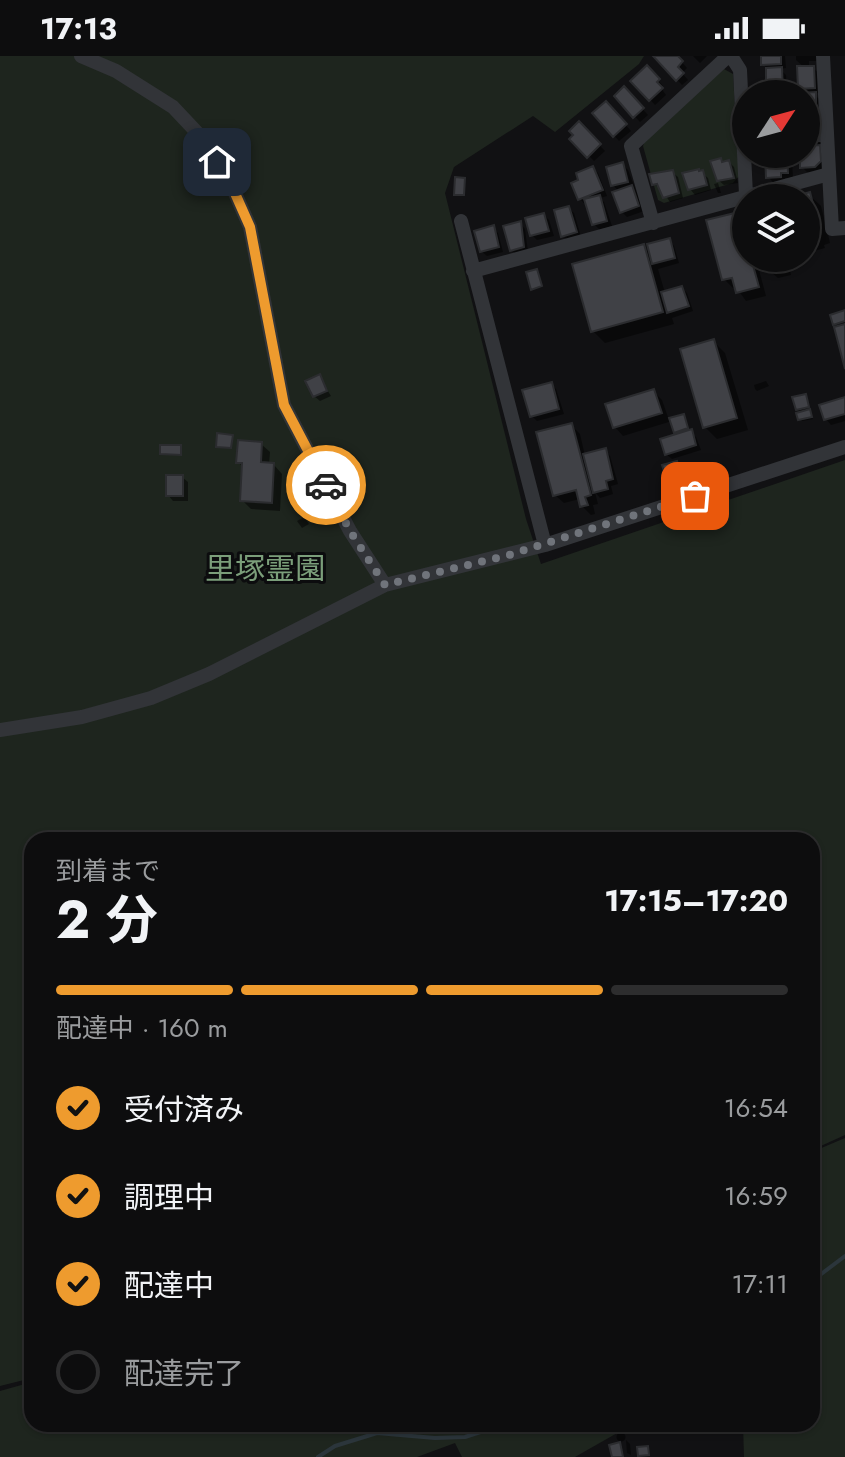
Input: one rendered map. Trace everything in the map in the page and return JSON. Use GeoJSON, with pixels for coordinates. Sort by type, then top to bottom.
{"type":"FeatureCollection","features":[{"type":"Feature","properties":{"kind":"street"},"geometry":{"type":"LineString","coordinates":[[81,56],[116,71],[173,107],[205,141],[230,182],[250,227],[284,405],[350,531],[385,585]]}},
{"type":"Feature","properties":{"kind":"street"},"geometry":{"type":"LineString","coordinates":[[653,223],[631,146],[730,56],[740,70],[745,184]]}},
{"type":"Feature","properties":{"kind":"street"},"geometry":{"type":"LineString","coordinates":[[823,56],[832,229],[845,228]]}},
{"type":"Feature","properties":{"kind":"street"},"geometry":{"type":"LineString","coordinates":[[789,184],[829,174]]}},
{"type":"Feature","properties":{"kind":"street"},"geometry":{"type":"LineString","coordinates":[[473,271],[732,199]]}},
{"type":"Feature","properties":{"kind":"street"},"geometry":{"type":"LineString","coordinates":[[461,221],[545,545]]}},
{"type":"Feature","properties":{"kind":"street"},"geometry":{"type":"LineString","coordinates":[[0,730],[82,717],[151,698],[209,674],[385,585],[545,545],[845,447]]}},
{"type":"Feature","properties":{"kind":"green space","name":"里塚霊園"},"geometry":{"type":"Polygon","coordinates":[[[0,56],[644,56],[639,64],[555,132],[533,116],[454,167],[445,193],[526,519],[541,564],[845,460],[845,1135],[820,1146],[820,832],[24,832],[24,1380],[0,1386],[0,56]]]}},
{"type":"Feature","properties":{"kind":"green space"},"geometry":{"type":"Polygon","coordinates":[[[724,69],[733,74],[732,168],[739,168],[739,176],[733,183],[664,203],[658,200],[643,146],[645,140],[724,69]]]}},
{"type":"Feature","properties":{"kind":"green space"},"geometry":{"type":"Polygon","coordinates":[[[845,1138],[845,1457],[744,1457],[743,1432],[820,1432],[820,1149],[845,1138]]]}},
{"type":"Feature","properties":{"kind":"green space"},"geometry":{"type":"Polygon","coordinates":[[[24,1384],[24,1432],[619,1432],[575,1457],[462,1457],[455,1443],[417,1457],[0,1457],[0,1391],[24,1384]]]}},
{"type":"Feature","properties":{"kind":"building"},"geometry":{"type":"Polygon","coordinates":[[[653,56],[678,56],[683,61],[678,67],[684,73],[676,81],[653,56]]]}},
{"type":"Feature","properties":{"kind":"building"},"geometry":{"type":"Polygon","coordinates":[[[761,56],[781,56],[781,64],[761,65],[761,56]]]}},
{"type":"Feature","properties":{"kind":"building"},"geometry":{"type":"Polygon","coordinates":[[[647,65],[660,79],[657,82],[663,88],[649,101],[630,81],[647,65]]]}},
{"type":"Feature","properties":{"kind":"building"},"geometry":{"type":"Polygon","coordinates":[[[797,66],[814,66],[815,80],[798,80],[797,66]]]}},
{"type":"Feature","properties":{"kind":"building"},"geometry":{"type":"Polygon","coordinates":[[[782,67],[782,80],[766,80],[766,68],[782,67]]]}},
{"type":"Feature","properties":{"kind":"building"},"geometry":{"type":"Polygon","coordinates":[[[624,86],[644,108],[633,118],[614,96],[624,86]]]}},
{"type":"Feature","properties":{"kind":"building"},"geometry":{"type":"Polygon","coordinates":[[[606,101],[627,124],[613,137],[592,113],[606,101]]]}},
{"type":"Feature","properties":{"kind":"building"},"geometry":{"type":"Polygon","coordinates":[[[579,121],[601,144],[587,158],[569,139],[573,135],[569,131],[579,121]]]}},
{"type":"Feature","properties":{"kind":"building"},"geometry":{"type":"Polygon","coordinates":[[[721,158],[722,162],[729,160],[734,178],[717,181],[710,161],[721,158]]]}},
{"type":"Feature","properties":{"kind":"building"},"geometry":{"type":"Polygon","coordinates":[[[623,162],[628,182],[611,186],[606,167],[623,162]]]}},
{"type":"Feature","properties":{"kind":"building"},"geometry":{"type":"Polygon","coordinates":[[[593,166],[603,190],[578,200],[571,183],[578,180],[576,173],[593,166]]]}},
{"type":"Feature","properties":{"kind":"building"},"geometry":{"type":"Polygon","coordinates":[[[766,168],[788,168],[788,173],[781,173],[781,177],[766,178],[766,168]]]}},
{"type":"Feature","properties":{"kind":"building"},"geometry":{"type":"Polygon","coordinates":[[[673,170],[679,193],[663,198],[657,184],[652,185],[649,174],[673,170]]]}},
{"type":"Feature","properties":{"kind":"building"},"geometry":{"type":"Polygon","coordinates":[[[703,170],[707,185],[688,190],[682,173],[703,170]]]}},
{"type":"Feature","properties":{"kind":"building"},"geometry":{"type":"Polygon","coordinates":[[[455,177],[465,178],[464,195],[454,195],[455,177]]]}},
{"type":"Feature","properties":{"kind":"building"},"geometry":{"type":"Polygon","coordinates":[[[632,185],[639,206],[620,213],[612,192],[632,185]]]}},
{"type":"Feature","properties":{"kind":"building"},"geometry":{"type":"Polygon","coordinates":[[[600,195],[607,221],[592,225],[584,199],[600,195]]]}},
{"type":"Feature","properties":{"kind":"building"},"geometry":{"type":"Polygon","coordinates":[[[569,206],[577,232],[561,237],[554,210],[569,206]]]}},
{"type":"Feature","properties":{"kind":"building"},"geometry":{"type":"Polygon","coordinates":[[[544,213],[549,231],[530,236],[525,218],[544,213]]]}},
{"type":"Feature","properties":{"kind":"building"},"geometry":{"type":"Polygon","coordinates":[[[732,214],[732,272],[755,272],[759,287],[736,293],[732,278],[722,280],[706,220],[732,214]]]}},
{"type":"Feature","properties":{"kind":"building"},"geometry":{"type":"Polygon","coordinates":[[[521,221],[524,247],[510,251],[503,226],[521,221]]]}},
{"type":"Feature","properties":{"kind":"building"},"geometry":{"type":"Polygon","coordinates":[[[494,225],[499,247],[480,252],[474,231],[494,225]]]}},
{"type":"Feature","properties":{"kind":"building"},"geometry":{"type":"Polygon","coordinates":[[[670,238],[675,258],[652,264],[647,244],[670,238]]]}},
{"type":"Feature","properties":{"kind":"building"},"geometry":{"type":"Polygon","coordinates":[[[644,244],[663,312],[591,332],[572,264],[644,244]]]}},
{"type":"Feature","properties":{"kind":"building"},"geometry":{"type":"Polygon","coordinates":[[[537,269],[542,286],[531,290],[526,272],[537,269]]]}},
{"type":"Feature","properties":{"kind":"building"},"geometry":{"type":"Polygon","coordinates":[[[682,286],[689,306],[667,313],[661,292],[682,286]]]}},
{"type":"Feature","properties":{"kind":"building"},"geometry":{"type":"Polygon","coordinates":[[[845,310],[845,321],[833,325],[830,315],[845,310]]]}},
{"type":"Feature","properties":{"kind":"building"},"geometry":{"type":"Polygon","coordinates":[[[845,324],[845,369],[834,327],[845,324]]]}},
{"type":"Feature","properties":{"kind":"building"},"geometry":{"type":"Polygon","coordinates":[[[714,339],[737,418],[703,428],[680,349],[714,339]]]}},
{"type":"Feature","properties":{"kind":"building"},"geometry":{"type":"Polygon","coordinates":[[[320,374],[327,391],[313,397],[305,381],[320,374]]]}},
{"type":"Feature","properties":{"kind":"building"},"geometry":{"type":"Polygon","coordinates":[[[552,382],[559,409],[530,417],[522,390],[552,382]]]}},
{"type":"Feature","properties":{"kind":"building"},"geometry":{"type":"Polygon","coordinates":[[[654,389],[662,413],[613,428],[605,404],[654,389]]]}},
{"type":"Feature","properties":{"kind":"building"},"geometry":{"type":"Polygon","coordinates":[[[806,394],[809,407],[796,410],[792,397],[806,394]]]}},
{"type":"Feature","properties":{"kind":"building"},"geometry":{"type":"Polygon","coordinates":[[[845,397],[845,414],[824,420],[819,405],[845,397]]]}},
{"type":"Feature","properties":{"kind":"building"},"geometry":{"type":"Polygon","coordinates":[[[810,409],[812,417],[798,420],[796,413],[810,409]]]}},
{"type":"Feature","properties":{"kind":"building"},"geometry":{"type":"Polygon","coordinates":[[[684,414],[688,428],[674,433],[669,418],[684,414]]]}},
{"type":"Feature","properties":{"kind":"building"},"geometry":{"type":"Polygon","coordinates":[[[572,423],[591,495],[585,497],[588,505],[580,507],[576,490],[553,496],[536,432],[572,423]]]}},
{"type":"Feature","properties":{"kind":"building"},"geometry":{"type":"Polygon","coordinates":[[[692,429],[696,445],[665,455],[660,439],[692,429]]]}},
{"type":"Feature","properties":{"kind":"building"},"geometry":{"type":"Polygon","coordinates":[[[217,433],[233,435],[231,448],[216,447],[217,433]]]}},
{"type":"Feature","properties":{"kind":"building"},"geometry":{"type":"Polygon","coordinates":[[[238,440],[262,442],[261,462],[274,463],[272,503],[240,501],[242,463],[236,463],[238,440]]]}},
{"type":"Feature","properties":{"kind":"building"},"geometry":{"type":"Polygon","coordinates":[[[160,445],[181,445],[181,455],[160,454],[160,445]]]}},
{"type":"Feature","properties":{"kind":"building"},"geometry":{"type":"Polygon","coordinates":[[[606,448],[613,479],[606,481],[608,489],[593,493],[583,454],[606,448]]]}},
{"type":"Feature","properties":{"kind":"building"},"geometry":{"type":"Polygon","coordinates":[[[677,461],[681,473],[666,478],[662,465],[677,461]]]}},
{"type":"Feature","properties":{"kind":"building"},"geometry":{"type":"Polygon","coordinates":[[[166,475],[183,475],[183,496],[166,496],[166,475]]]}},
{"type":"Feature","properties":{"kind":"building"},"geometry":{"type":"Polygon","coordinates":[[[620,1442],[623,1457],[612,1457],[609,1445],[620,1442]]]}},
{"type":"Feature","properties":{"kind":"building"},"geometry":{"type":"Polygon","coordinates":[[[648,1446],[649,1455],[638,1456],[637,1447],[648,1446]]]}},
{"type":"Feature","properties":{"kind":"waterway"},"geometry":{"type":"LineString","coordinates":[[820,1275],[845,1256]]}},
{"type":"Feature","properties":{"kind":"waterway"},"geometry":{"type":"LineString","coordinates":[[318,1457],[335,1446],[377,1433],[435,1438],[465,1437],[480,1432]]}},
{"type":"Feature","properties":{"kind":"way so far"},"geometry":{"type":"LineString","coordinates":[[326,485],[350,531],[385,585],[545,545],[695,496]]}},
{"type":"Feature","properties":{"kind":"route"},"geometry":{"type":"LineString","coordinates":[[217,162],[230,182],[250,227],[284,405],[326,485]]}}]}
